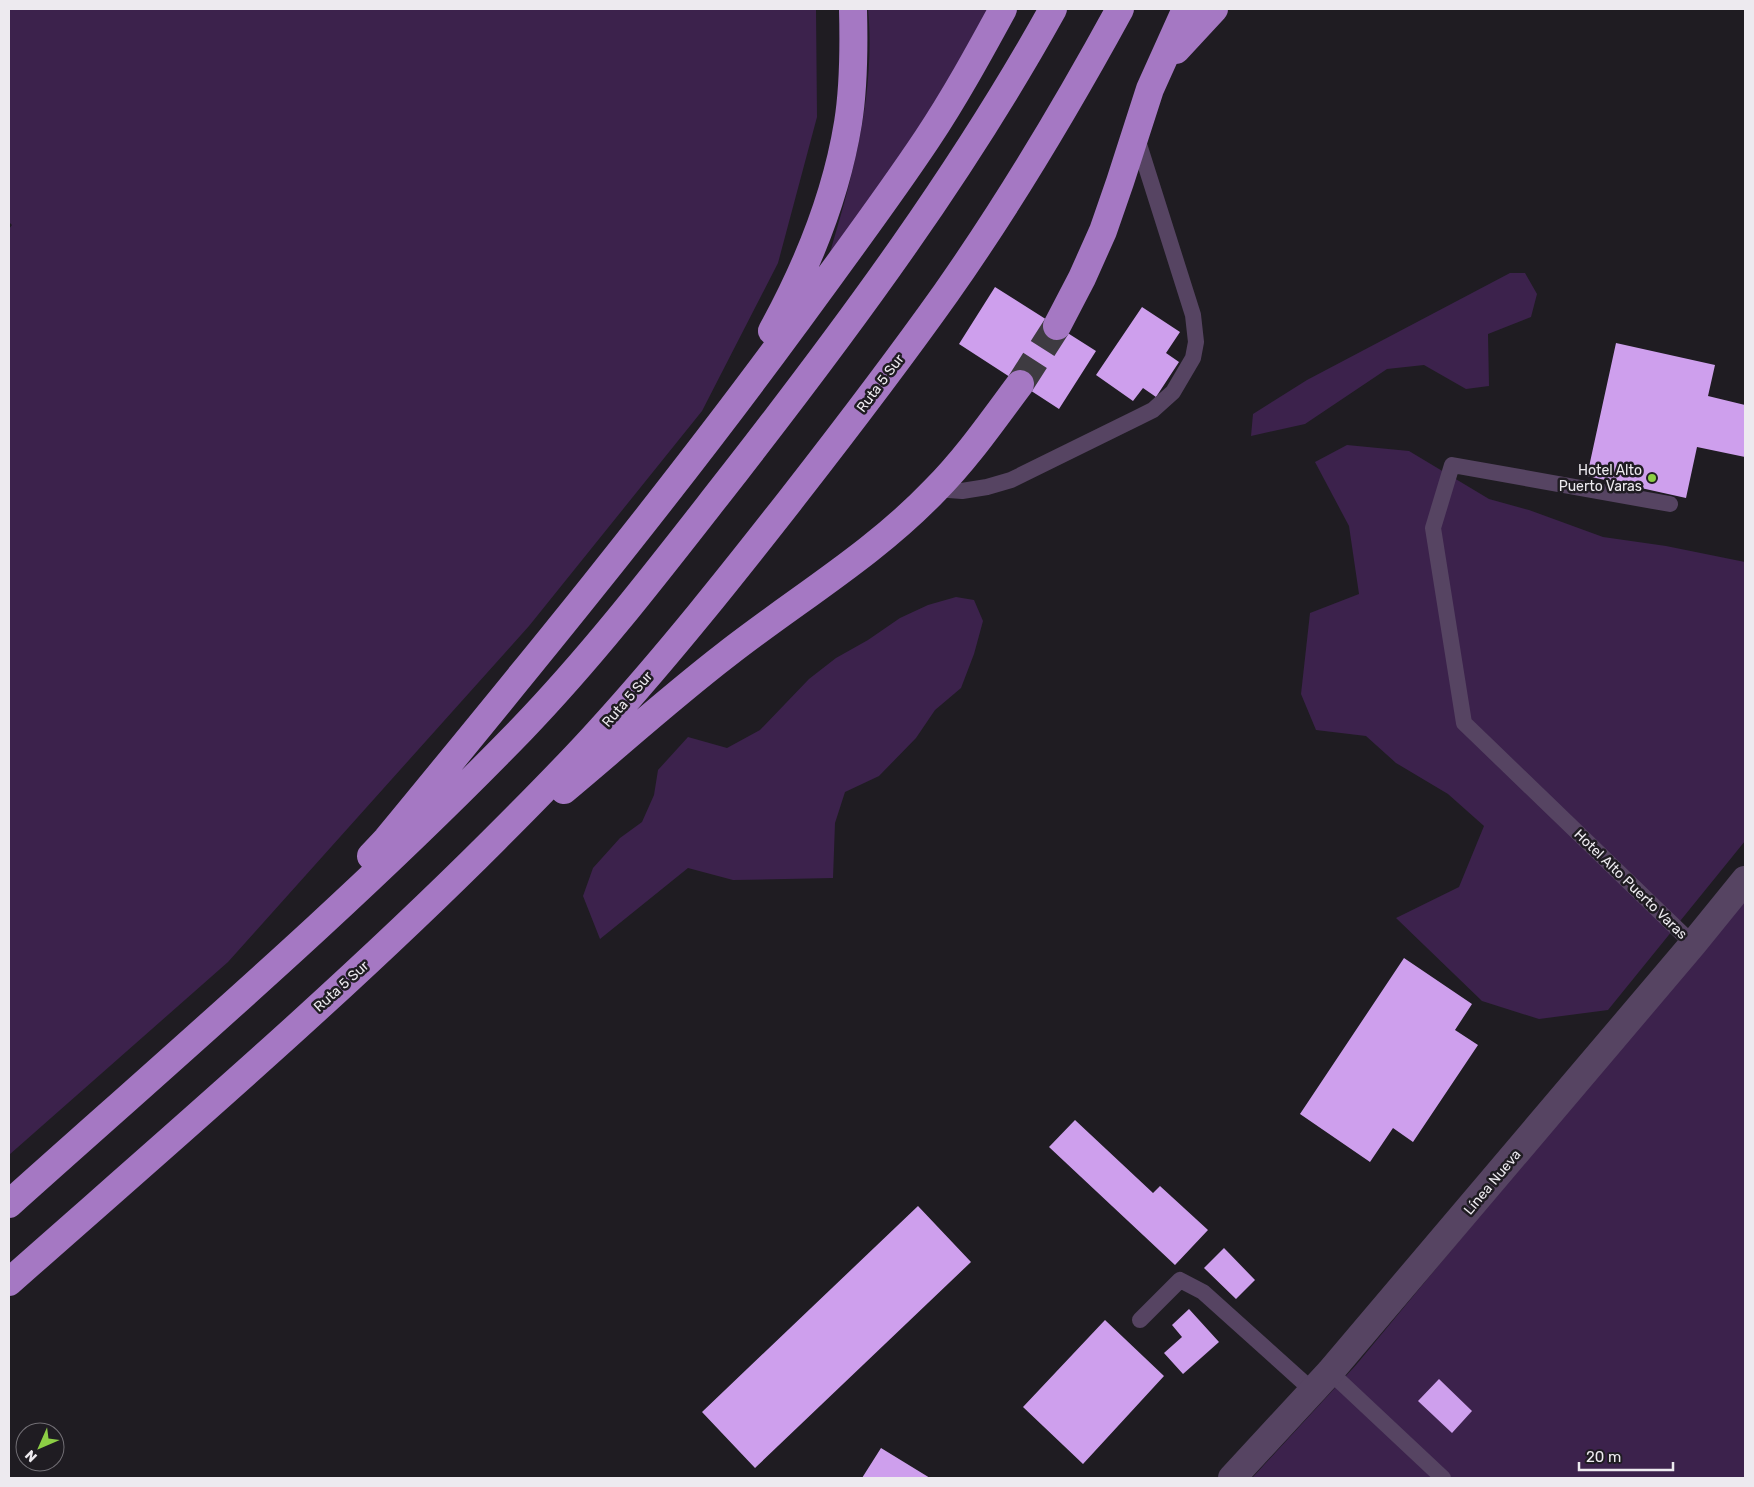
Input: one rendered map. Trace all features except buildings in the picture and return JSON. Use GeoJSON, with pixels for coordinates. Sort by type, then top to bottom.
{"type":"FeatureCollection","features":[{"type":"Feature","properties":{"kind":"highway"},"geometry":{"type":"LineString","coordinates":[[720,425],[802,272],[823,220],[848,124],[854,38],[853,9]]}},
{"type":"Feature","properties":{"kind":"highway"},"geometry":{"type":"LineString","coordinates":[[248,990],[387,839],[720,425],[866,226],[927,138],[970,68],[1003,9]]}},
{"type":"Feature","properties":{"kind":"highway"},"geometry":{"type":"LineString","coordinates":[[9,1204],[325,921],[461,792],[525,726],[583,661],[643,589],[776,420],[903,248],[944,189],[1031,49],[1053,9]]}},
{"type":"Feature","properties":{"kind":"highway","name":"Ruta 5 Sur"},"geometry":{"type":"LineString","coordinates":[[9,1282],[358,972],[440,894],[600,730],[706,607],[828,452],[942,298],[1004,206],[1058,118],[1120,9]]}},
{"type":"Feature","properties":{"kind":"highway"},"geometry":{"type":"LineString","coordinates":[[1058,326],[1103,231],[1150,89],[1186,9]]}},
{"type":"Feature","properties":{"kind":"highway"},"geometry":{"type":"LineString","coordinates":[[1150,89],[1176,50],[1214,9]]}},
{"type":"Feature","properties":{"kind":"highway"},"geometry":{"type":"LineString","coordinates":[[440,894],[726,654],[910,516],[975,443],[1020,384]]}},
{"type":"Feature","properties":{"kind":"street","name":"Línea Nueva"},"geometry":{"type":"LineString","coordinates":[[1232,1478],[1322,1381],[1693,944],[1745,880]]}},
{"type":"Feature","properties":{"kind":"lane"},"geometry":{"type":"LineString","coordinates":[[936,489],[962,490],[987,487],[1011,480],[1140,417],[1153,410],[1173,392],[1193,358],[1196,342],[1193,315],[1135,132]]}},
{"type":"Feature","properties":{"kind":"lane","name":"Hotel Alto Puerto Varas"},"geometry":{"type":"LineString","coordinates":[[1670,504],[1452,465],[1433,528],[1464,723],[1693,944]]}},
{"type":"Feature","properties":{"kind":"lane"},"geometry":{"type":"LineString","coordinates":[[1140,1320],[1180,1280],[1203,1292],[1322,1381],[1443,1478]]}},
{"type":"Feature","properties":{"kind":"shaded area"},"geometry":{"type":"Polygon","coordinates":[[[9,9],[816,9],[817,117],[778,263],[702,411],[529,626],[228,962],[9,1155],[9,229],[12,225],[9,222],[9,9]]]}},
{"type":"Feature","properties":{"kind":"shaded area"},"geometry":{"type":"Polygon","coordinates":[[[868,9],[988,9],[909,150],[828,259],[846,198],[860,136],[868,73],[870,41],[868,9]]]}},
{"type":"Feature","properties":{"kind":"shaded area"},"geometry":{"type":"Polygon","coordinates":[[[1510,273],[1525,273],[1537,294],[1531,317],[1488,334],[1489,386],[1466,389],[1424,365],[1387,369],[1305,424],[1251,436],[1253,414],[1307,380],[1510,273]]]}},
{"type":"Feature","properties":{"kind":"shaded area"},"geometry":{"type":"Polygon","coordinates":[[[1347,445],[1409,451],[1489,499],[1529,510],[1603,537],[1666,546],[1745,562],[1745,841],[1608,1010],[1539,1019],[1482,1001],[1396,918],[1459,887],[1484,826],[1448,794],[1396,763],[1366,736],[1316,730],[1301,694],[1310,613],[1359,594],[1349,526],[1315,462],[1347,445]]]}},
{"type":"Feature","properties":{"kind":"shaded area"},"geometry":{"type":"Polygon","coordinates":[[[956,597],[974,600],[983,621],[974,654],[961,688],[935,710],[916,738],[879,776],[845,792],[835,823],[833,878],[733,880],[688,868],[600,939],[583,896],[593,868],[620,838],[642,822],[654,795],[658,770],[688,737],[727,748],[760,730],[809,679],[836,658],[868,640],[900,618],[928,605],[956,597]]]}},
{"type":"Feature","properties":{"kind":"shaded area"},"geometry":{"type":"Polygon","coordinates":[[[1745,896],[1745,1478],[1252,1478],[1356,1365],[1745,896]]]}},
{"type":"Feature","properties":{"kind":"tunnel"},"geometry":{"type":"LineString","coordinates":[[1020,384],[1057,326]]}},
{"type":"Feature","properties":{"kind":"place","name":"Hotel Alto Puerto Varas"},"geometry":{"type":"Point","coordinates":[1652,478]}}]}
